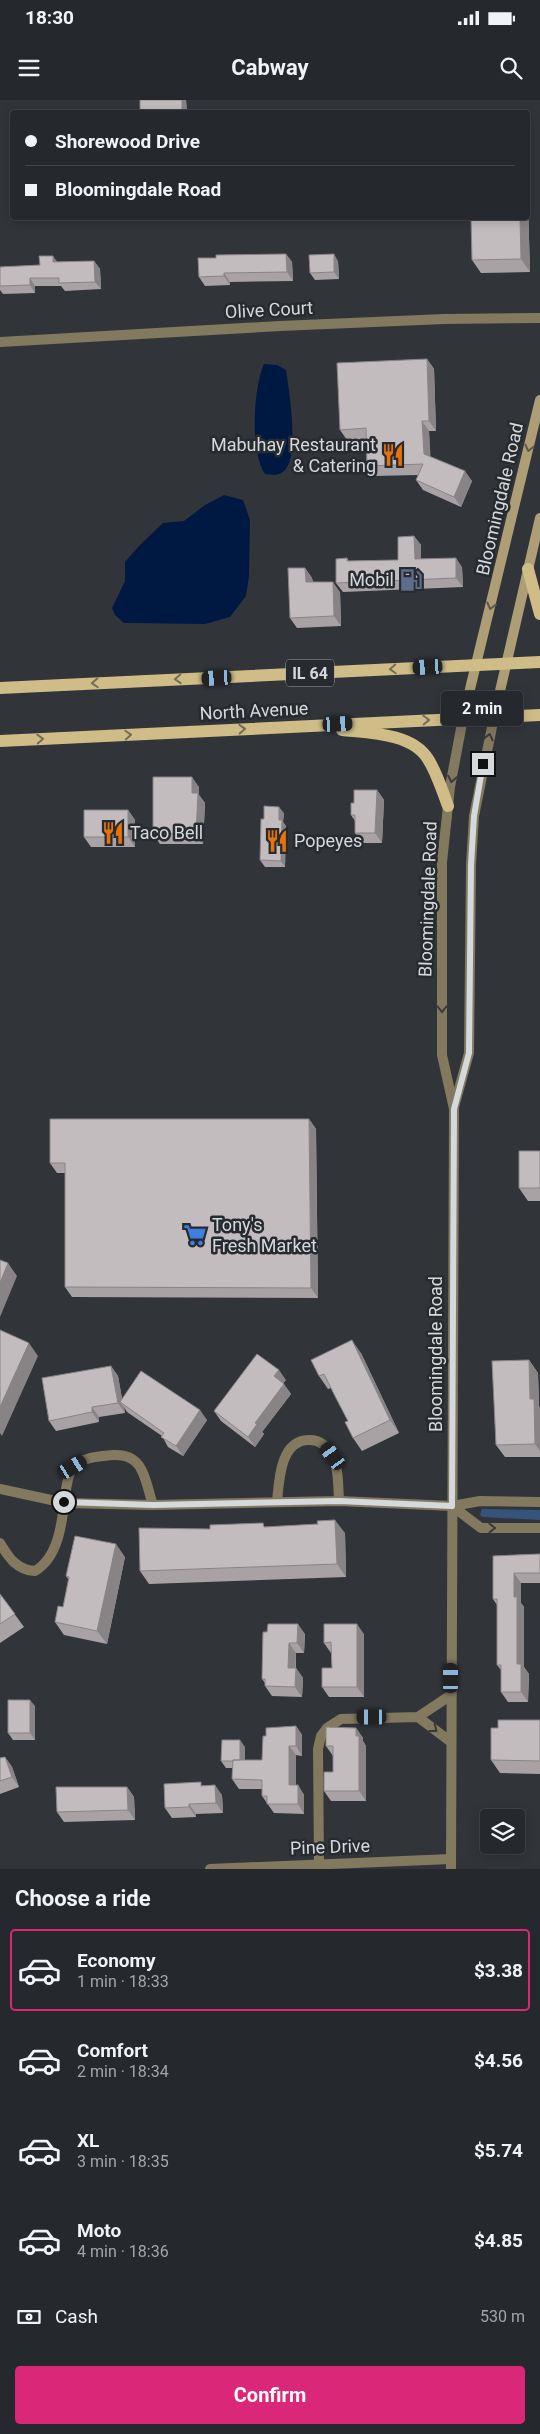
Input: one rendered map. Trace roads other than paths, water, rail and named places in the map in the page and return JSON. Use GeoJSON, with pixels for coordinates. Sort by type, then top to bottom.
{"type":"FeatureCollection","features":[{"type":"Feature","properties":{"kind":"main road","name":"Bloomingdale Road"},"geometry":{"type":"LineString","coordinates":[[463,718],[540,400]]}},
{"type":"Feature","properties":{"kind":"main road","name":"Bloomingdale Road"},"geometry":{"type":"LineString","coordinates":[[494,717],[540,518]]}},
{"type":"Feature","properties":{"kind":"main road"},"geometry":{"type":"LineString","coordinates":[[528,569],[540,614]]}},
{"type":"Feature","properties":{"kind":"main road","name":"North Avenue"},"geometry":{"type":"LineString","coordinates":[[0,688],[540,662]]}},
{"type":"Feature","properties":{"kind":"main road","name":"North Avenue"},"geometry":{"type":"LineString","coordinates":[[0,741],[540,715]]}},
{"type":"Feature","properties":{"kind":"main road"},"geometry":{"type":"LineString","coordinates":[[307,726],[378,734],[410,742],[428,759],[448,806]]}},
{"type":"Feature","properties":{"kind":"street","name":"Olive Court"},"geometry":{"type":"LineString","coordinates":[[0,342],[280,326],[444,319],[540,318]]}},
{"type":"Feature","properties":{"kind":"street","name":"Bloomingdale Road"},"geometry":{"type":"LineString","coordinates":[[454,1109],[469,1053],[471,865],[474,816],[477,792],[494,717]]}},
{"type":"Feature","properties":{"kind":"street","name":"Bloomingdale Road"},"geometry":{"type":"LineString","coordinates":[[451,1864],[454,1109],[442,1055],[442,862],[448,806],[463,718]]}},
{"type":"Feature","properties":{"kind":"street"},"geometry":{"type":"LineString","coordinates":[[277,1502],[281,1468],[288,1451],[301,1440],[313,1439],[324,1444],[333,1458],[337,1470],[339,1501]]}},
{"type":"Feature","properties":{"kind":"street"},"geometry":{"type":"LineString","coordinates":[[0,1543],[9,1558],[26,1571],[35,1571],[46,1565],[60,1531],[68,1479],[73,1467],[87,1459],[117,1455],[130,1458],[140,1464],[147,1479],[153,1505]]}},
{"type":"Feature","properties":{"kind":"street"},"geometry":{"type":"LineString","coordinates":[[1,1492],[64,1502],[153,1505],[339,1501],[452,1506],[480,1501],[540,1502]]}},
{"type":"Feature","properties":{"kind":"street"},"geometry":{"type":"LineString","coordinates":[[452,1506],[481,1528],[540,1528]]}},
{"type":"Feature","properties":{"kind":"street"},"geometry":{"type":"LineString","coordinates":[[319,1864],[318,1749],[321,1736],[326,1728],[341,1718],[418,1717],[451,1695]]}},
{"type":"Feature","properties":{"kind":"street"},"geometry":{"type":"LineString","coordinates":[[418,1717],[451,1742]]}},
{"type":"Feature","properties":{"kind":"street","name":"Pine Drive"},"geometry":{"type":"LineString","coordinates":[[210,1869],[319,1864],[451,1864]]}},
{"type":"Feature","properties":{"kind":"place","name":"Mabuhay Restaurant & Catering"},"geometry":{"type":"Point","coordinates":[393,455]}},
{"type":"Feature","properties":{"kind":"place","name":"Mobil"},"geometry":{"type":"Point","coordinates":[411,580]}},
{"type":"Feature","properties":{"kind":"place","name":"Taco Bell"},"geometry":{"type":"Point","coordinates":[113,833]}},
{"type":"Feature","properties":{"kind":"place","name":"Popeyes"},"geometry":{"type":"Point","coordinates":[277,841]}},
{"type":"Feature","properties":{"kind":"place","name":"Tony's Fresh Market"},"geometry":{"type":"Point","coordinates":[195,1235]}}]}
